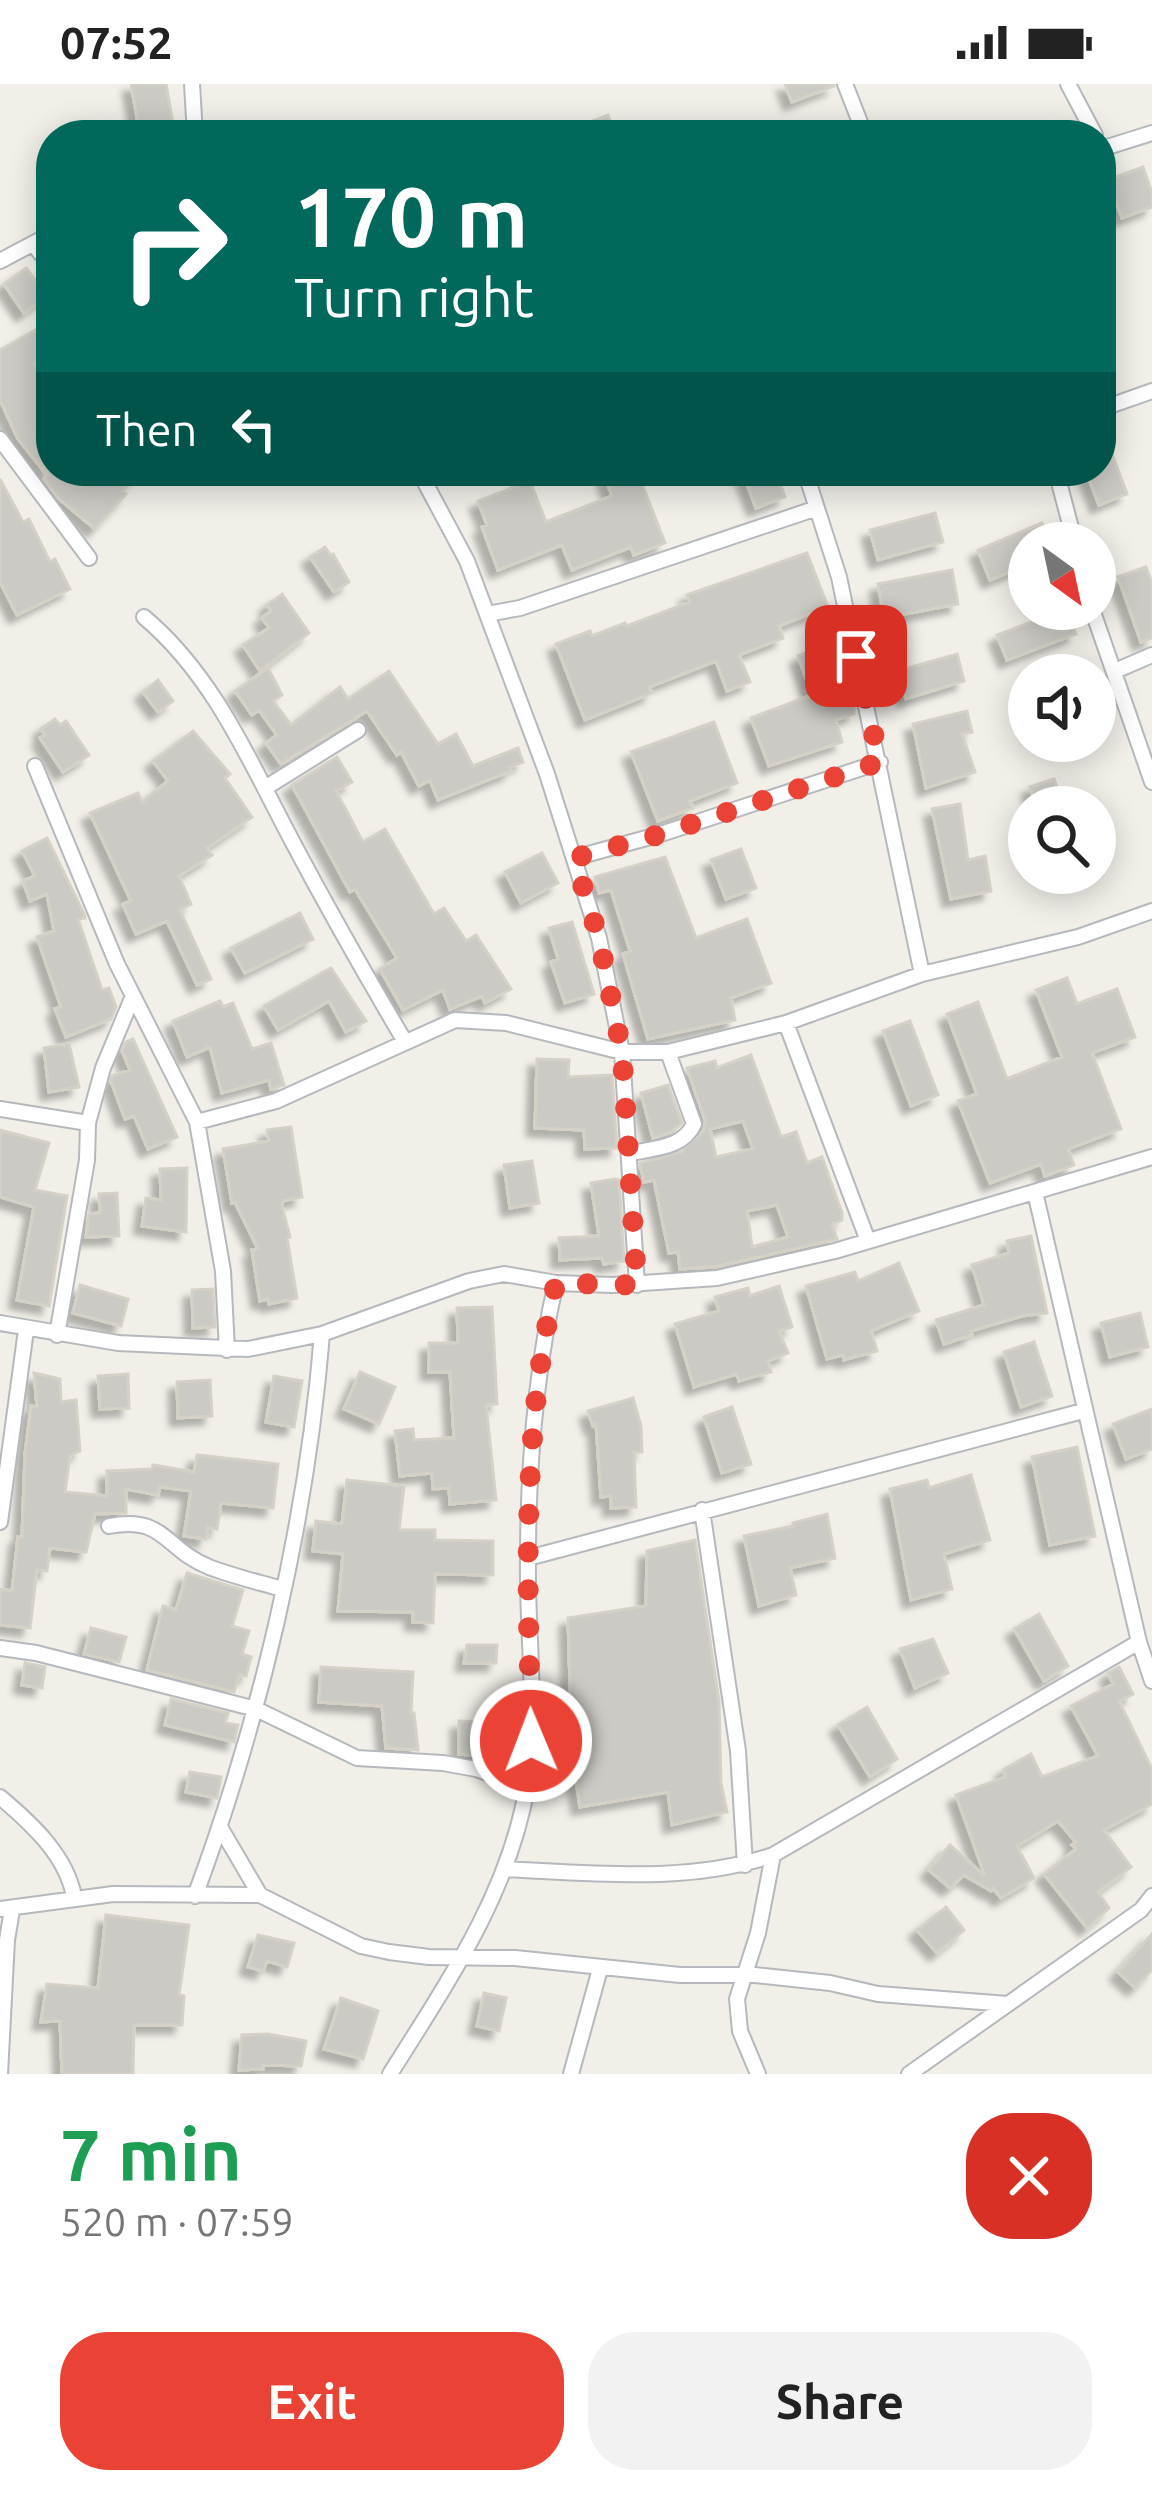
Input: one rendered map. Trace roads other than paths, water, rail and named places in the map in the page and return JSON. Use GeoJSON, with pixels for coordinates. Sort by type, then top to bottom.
{"type":"FeatureCollection","features":[{"type":"Feature","properties":{"kind":"street"},"geometry":{"type":"LineString","coordinates":[[192,84],[194,120]]}},
{"type":"Feature","properties":{"kind":"street"},"geometry":{"type":"LineString","coordinates":[[844,84],[859,120]]}},
{"type":"Feature","properties":{"kind":"street"},"geometry":{"type":"LineString","coordinates":[[1068,84],[1087,120]]}},
{"type":"Feature","properties":{"kind":"street"},"geometry":{"type":"LineString","coordinates":[[1116,141],[1152,133]]}},
{"type":"Feature","properties":{"kind":"street"},"geometry":{"type":"LineString","coordinates":[[0,261],[36,242]]}},
{"type":"Feature","properties":{"kind":"street"},"geometry":{"type":"LineString","coordinates":[[33,244],[36,248]]}},
{"type":"Feature","properties":{"kind":"street"},"geometry":{"type":"LineString","coordinates":[[1116,404],[1152,391]]}},
{"type":"Feature","properties":{"kind":"street"},"geometry":{"type":"LineString","coordinates":[[0,439],[88,558]]}},
{"type":"Feature","properties":{"kind":"street"},"geometry":{"type":"LineString","coordinates":[[427,486],[467,561],[599,938],[622,1052],[637,1285]]}},
{"type":"Feature","properties":{"kind":"street"},"geometry":{"type":"LineString","coordinates":[[810,486],[839,577],[922,974]]}},
{"type":"Feature","properties":{"kind":"street"},"geometry":{"type":"LineString","coordinates":[[1059,486],[1069,522]]}},
{"type":"Feature","properties":{"kind":"street"},"geometry":{"type":"LineString","coordinates":[[487,614],[520,608],[817,508]]}},
{"type":"Feature","properties":{"kind":"street"},"geometry":{"type":"LineString","coordinates":[[144,617],[197,670],[404,1040]]}},
{"type":"Feature","properties":{"kind":"street"},"geometry":{"type":"LineString","coordinates":[[1116,671],[1152,655]]}},
{"type":"Feature","properties":{"kind":"street"},"geometry":{"type":"LineString","coordinates":[[1116,674],[1152,782]]}},
{"type":"Feature","properties":{"kind":"street"},"geometry":{"type":"LineString","coordinates":[[265,788],[358,730]]}},
{"type":"Feature","properties":{"kind":"street"},"geometry":{"type":"LineString","coordinates":[[574,858],[880,762]]}},
{"type":"Feature","properties":{"kind":"street"},"geometry":{"type":"LineString","coordinates":[[35,766],[134,996],[197,1122],[223,1271],[227,1350]]}},
{"type":"Feature","properties":{"kind":"street"},"geometry":{"type":"LineString","coordinates":[[197,1122],[276,1101],[455,1020],[478,1019],[622,1052],[668,1052],[786,1023],[922,974],[1078,938],[1152,911]]}},
{"type":"Feature","properties":{"kind":"street"},"geometry":{"type":"LineString","coordinates":[[57,1334],[87,1160],[88,1124],[104,1068],[134,996]]}},
{"type":"Feature","properties":{"kind":"street"},"geometry":{"type":"LineString","coordinates":[[786,1023],[868,1241]]}},
{"type":"Feature","properties":{"kind":"street"},"geometry":{"type":"LineString","coordinates":[[632,1154],[682,1141],[694,1124],[668,1052]]}},
{"type":"Feature","properties":{"kind":"street"},"geometry":{"type":"LineString","coordinates":[[0,1109],[88,1124]]}},
{"type":"Feature","properties":{"kind":"street"},"geometry":{"type":"LineString","coordinates":[[0,1323],[118,1343],[227,1350],[322,1334],[470,1281],[504,1274],[556,1283],[637,1285],[717,1279],[868,1241],[1152,1156]]}},
{"type":"Feature","properties":{"kind":"street"},"geometry":{"type":"LineString","coordinates":[[1035,1192],[1083,1411],[1152,1681]]}},
{"type":"Feature","properties":{"kind":"street"},"geometry":{"type":"LineString","coordinates":[[390,2074],[464,1957],[504,1869],[527,1787],[531,1741],[528,1558],[540,1361],[556,1283]]}},
{"type":"Feature","properties":{"kind":"street"},"geometry":{"type":"LineString","coordinates":[[0,1522],[26,1330]]}},
{"type":"Feature","properties":{"kind":"street"},"geometry":{"type":"LineString","coordinates":[[195,1896],[256,1709],[316,1406],[322,1334]]}},
{"type":"Feature","properties":{"kind":"street"},"geometry":{"type":"LineString","coordinates":[[528,1558],[1083,1411]]}},
{"type":"Feature","properties":{"kind":"street"},"geometry":{"type":"LineString","coordinates":[[702,1510],[738,1751],[745,1865]]}},
{"type":"Feature","properties":{"kind":"street"},"geometry":{"type":"LineString","coordinates":[[109,1526],[135,1521],[151,1526],[189,1557],[282,1589]]}},
{"type":"Feature","properties":{"kind":"street"},"geometry":{"type":"LineString","coordinates":[[504,1869],[701,1872],[773,1855],[1139,1642]]}},
{"type":"Feature","properties":{"kind":"street"},"geometry":{"type":"LineString","coordinates":[[0,1648],[256,1709],[357,1758],[476,1769],[527,1787]]}},
{"type":"Feature","properties":{"kind":"street"},"geometry":{"type":"LineString","coordinates":[[0,1797],[65,1867],[74,1897]]}},
{"type":"Feature","properties":{"kind":"street"},"geometry":{"type":"LineString","coordinates":[[220,1827],[260,1895]]}},
{"type":"Feature","properties":{"kind":"street"},"geometry":{"type":"LineString","coordinates":[[758,2074],[737,2018],[739,1988],[747,1975],[773,1855]]}},
{"type":"Feature","properties":{"kind":"street"},"geometry":{"type":"LineString","coordinates":[[0,2074],[6,1910],[74,1897],[260,1895],[361,1946],[429,1957],[515,1958],[599,1969],[747,1975],[830,1983],[878,1994],[1008,2004]]}},
{"type":"Feature","properties":{"kind":"street"},"geometry":{"type":"LineString","coordinates":[[909,2074],[1141,1910],[1152,1896]]}},
{"type":"Feature","properties":{"kind":"street"},"geometry":{"type":"LineString","coordinates":[[571,2074],[599,1969]]}}]}
